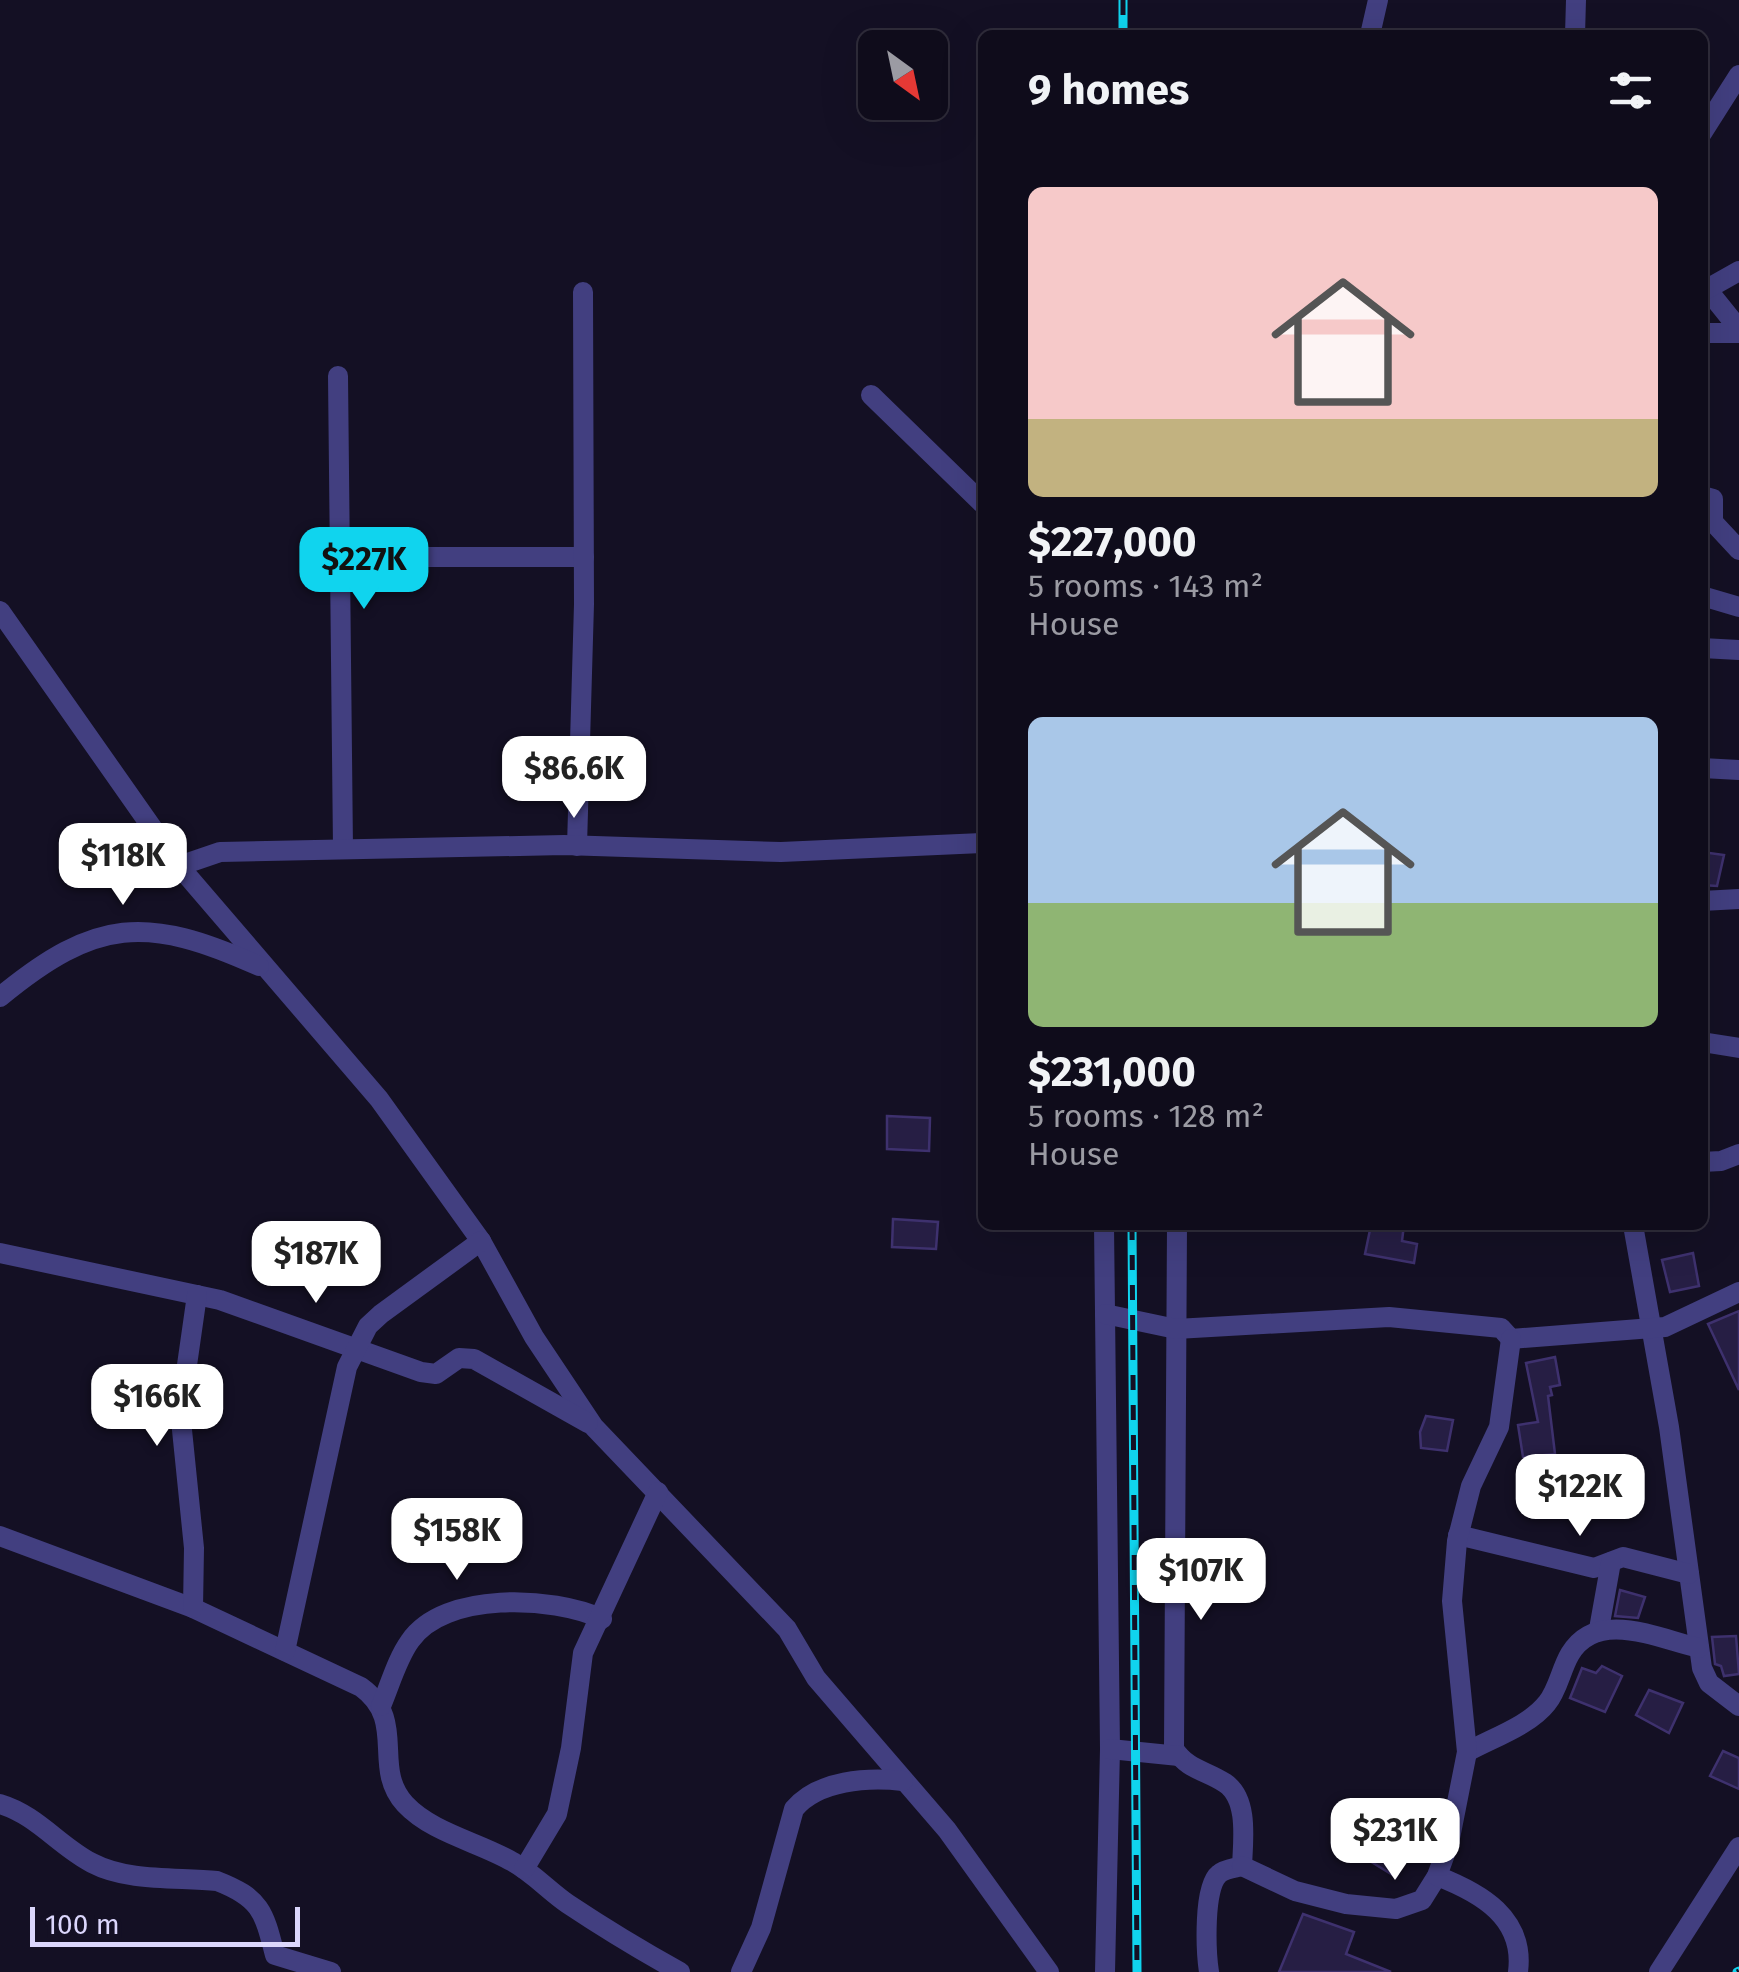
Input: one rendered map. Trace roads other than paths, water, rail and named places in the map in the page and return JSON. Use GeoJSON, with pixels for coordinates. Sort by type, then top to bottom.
{"type":"FeatureCollection","features":[{"type":"Feature","properties":{"kind":"street"},"geometry":{"type":"LineString","coordinates":[[1371,30],[1378,0]]}},
{"type":"Feature","properties":{"kind":"street"},"geometry":{"type":"LineString","coordinates":[[1575,30],[1576,0]]}},
{"type":"Feature","properties":{"kind":"street"},"geometry":{"type":"LineString","coordinates":[[1708,124],[1739,75]]}},
{"type":"Feature","properties":{"kind":"street"},"geometry":{"type":"LineString","coordinates":[[1708,285],[1739,272]]}},
{"type":"Feature","properties":{"kind":"street"},"geometry":{"type":"LineString","coordinates":[[1708,290],[1739,331]]}},
{"type":"Feature","properties":{"kind":"street"},"geometry":{"type":"LineString","coordinates":[[577,846],[584,557],[583,292]]}},
{"type":"Feature","properties":{"kind":"street"},"geometry":{"type":"LineString","coordinates":[[1708,333],[1739,331]]}},
{"type":"Feature","properties":{"kind":"street"},"geometry":{"type":"LineString","coordinates":[[338,376],[343,849]]}},
{"type":"Feature","properties":{"kind":"street"},"geometry":{"type":"LineString","coordinates":[[871,395],[978,498]]}},
{"type":"Feature","properties":{"kind":"street"},"geometry":{"type":"LineString","coordinates":[[1708,498],[1713,499],[1713,522],[1739,550]]}},
{"type":"Feature","properties":{"kind":"street"},"geometry":{"type":"LineString","coordinates":[[338,557],[584,557]]}},
{"type":"Feature","properties":{"kind":"street"},"geometry":{"type":"LineString","coordinates":[[1708,598],[1739,607]]}},
{"type":"Feature","properties":{"kind":"street"},"geometry":{"type":"LineString","coordinates":[[0,612],[179,866],[379,1098],[480,1241],[534,1337],[594,1427],[787,1629],[816,1678],[948,1830],[1049,1972]]}},
{"type":"Feature","properties":{"kind":"street"},"geometry":{"type":"LineString","coordinates":[[1708,648],[1739,650]]}},
{"type":"Feature","properties":{"kind":"street"},"geometry":{"type":"LineString","coordinates":[[1708,768],[1739,770]]}},
{"type":"Feature","properties":{"kind":"street"},"geometry":{"type":"LineString","coordinates":[[179,866],[220,852],[577,846],[781,852],[978,844]]}},
{"type":"Feature","properties":{"kind":"street"},"geometry":{"type":"LineString","coordinates":[[1708,901],[1739,899]]}},
{"type":"Feature","properties":{"kind":"street"},"geometry":{"type":"LineString","coordinates":[[0,997],[67,947],[103,934],[150,932],[182,938],[222,949],[266,968]]}},
{"type":"Feature","properties":{"kind":"street"},"geometry":{"type":"LineString","coordinates":[[1708,1043],[1739,1048]]}},
{"type":"Feature","properties":{"kind":"street"},"geometry":{"type":"LineString","coordinates":[[1708,1161],[1737,1156]]}},
{"type":"Feature","properties":{"kind":"street"},"geometry":{"type":"LineString","coordinates":[[1104,1230],[1110,1748],[1106,1972]]}},
{"type":"Feature","properties":{"kind":"street"},"geometry":{"type":"LineString","coordinates":[[1177,1230],[1174,1749],[1185,1765],[1230,1785],[1240,1806],[1242,1866]]}},
{"type":"Feature","properties":{"kind":"street"},"geometry":{"type":"LineString","coordinates":[[1634,1230],[1702,1668],[1709,1683],[1739,1706]]}},
{"type":"Feature","properties":{"kind":"street"},"geometry":{"type":"LineString","coordinates":[[285,1652],[339,1396],[357,1348],[368,1326],[381,1314],[480,1241]]}},
{"type":"Feature","properties":{"kind":"street"},"geometry":{"type":"LineString","coordinates":[[0,1253],[197,1295],[436,1374],[459,1358],[474,1359],[594,1427]]}},
{"type":"Feature","properties":{"kind":"street"},"geometry":{"type":"LineString","coordinates":[[1510,1339],[1651,1329],[1677,1323],[1739,1292]]}},
{"type":"Feature","properties":{"kind":"street"},"geometry":{"type":"LineString","coordinates":[[193,1608],[194,1548],[182,1393],[197,1295]]}},
{"type":"Feature","properties":{"kind":"street"},"geometry":{"type":"LineString","coordinates":[[1105,1314],[1176,1330],[1389,1317],[1501,1328],[1510,1339],[1500,1427],[1472,1486],[1458,1534],[1452,1602],[1467,1752],[1449,1843],[1436,1876],[1422,1900],[1396,1909],[1346,1904],[1295,1892],[1242,1866],[1220,1872],[1211,1884],[1208,1972]]}},
{"type":"Feature","properties":{"kind":"street"},"geometry":{"type":"LineString","coordinates":[[524,1869],[557,1814],[571,1748],[583,1652],[602,1619],[658,1492]]}},
{"type":"Feature","properties":{"kind":"street"},"geometry":{"type":"LineString","coordinates":[[1458,1534],[1594,1568],[1623,1557],[1688,1574]]}},
{"type":"Feature","properties":{"kind":"street"},"geometry":{"type":"LineString","coordinates":[[0,1536],[193,1608],[361,1687],[381,1706],[388,1730],[394,1786],[405,1804],[430,1822],[524,1869],[566,1903],[680,1972]]}},
{"type":"Feature","properties":{"kind":"street"},"geometry":{"type":"LineString","coordinates":[[1598,1629],[1611,1562]]}},
{"type":"Feature","properties":{"kind":"street"},"geometry":{"type":"LineString","coordinates":[[381,1706],[410,1640],[426,1624],[453,1608],[516,1603],[557,1606],[583,1610],[602,1619]]}},
{"type":"Feature","properties":{"kind":"street"},"geometry":{"type":"LineString","coordinates":[[1467,1752],[1538,1713],[1550,1700],[1573,1650],[1585,1636],[1598,1629],[1614,1628],[1700,1648]]}},
{"type":"Feature","properties":{"kind":"street"},"geometry":{"type":"LineString","coordinates":[[1110,1748],[1179,1756]]}},
{"type":"Feature","properties":{"kind":"street"},"geometry":{"type":"LineString","coordinates":[[740,1972],[762,1928],[794,1809],[804,1796],[857,1781],[903,1781]]}},
{"type":"Feature","properties":{"kind":"street"},"geometry":{"type":"LineString","coordinates":[[0,1804],[34,1818],[73,1852],[110,1870],[232,1887],[257,1904],[266,1917],[274,1955],[331,1972]]}},
{"type":"Feature","properties":{"kind":"street"},"geometry":{"type":"LineString","coordinates":[[1659,1972],[1739,1847]]}},
{"type":"Feature","properties":{"kind":"street"},"geometry":{"type":"LineString","coordinates":[[1436,1876],[1476,1892],[1492,1905],[1518,1941],[1522,1953],[1518,1972]]}},
{"type":"Feature","properties":{"kind":"railway"},"geometry":{"type":"LineString","coordinates":[[1123,0],[1123,30]]}},
{"type":"Feature","properties":{"kind":"railway"},"geometry":{"type":"LineString","coordinates":[[1132,1230],[1137,1972]]}}]}
